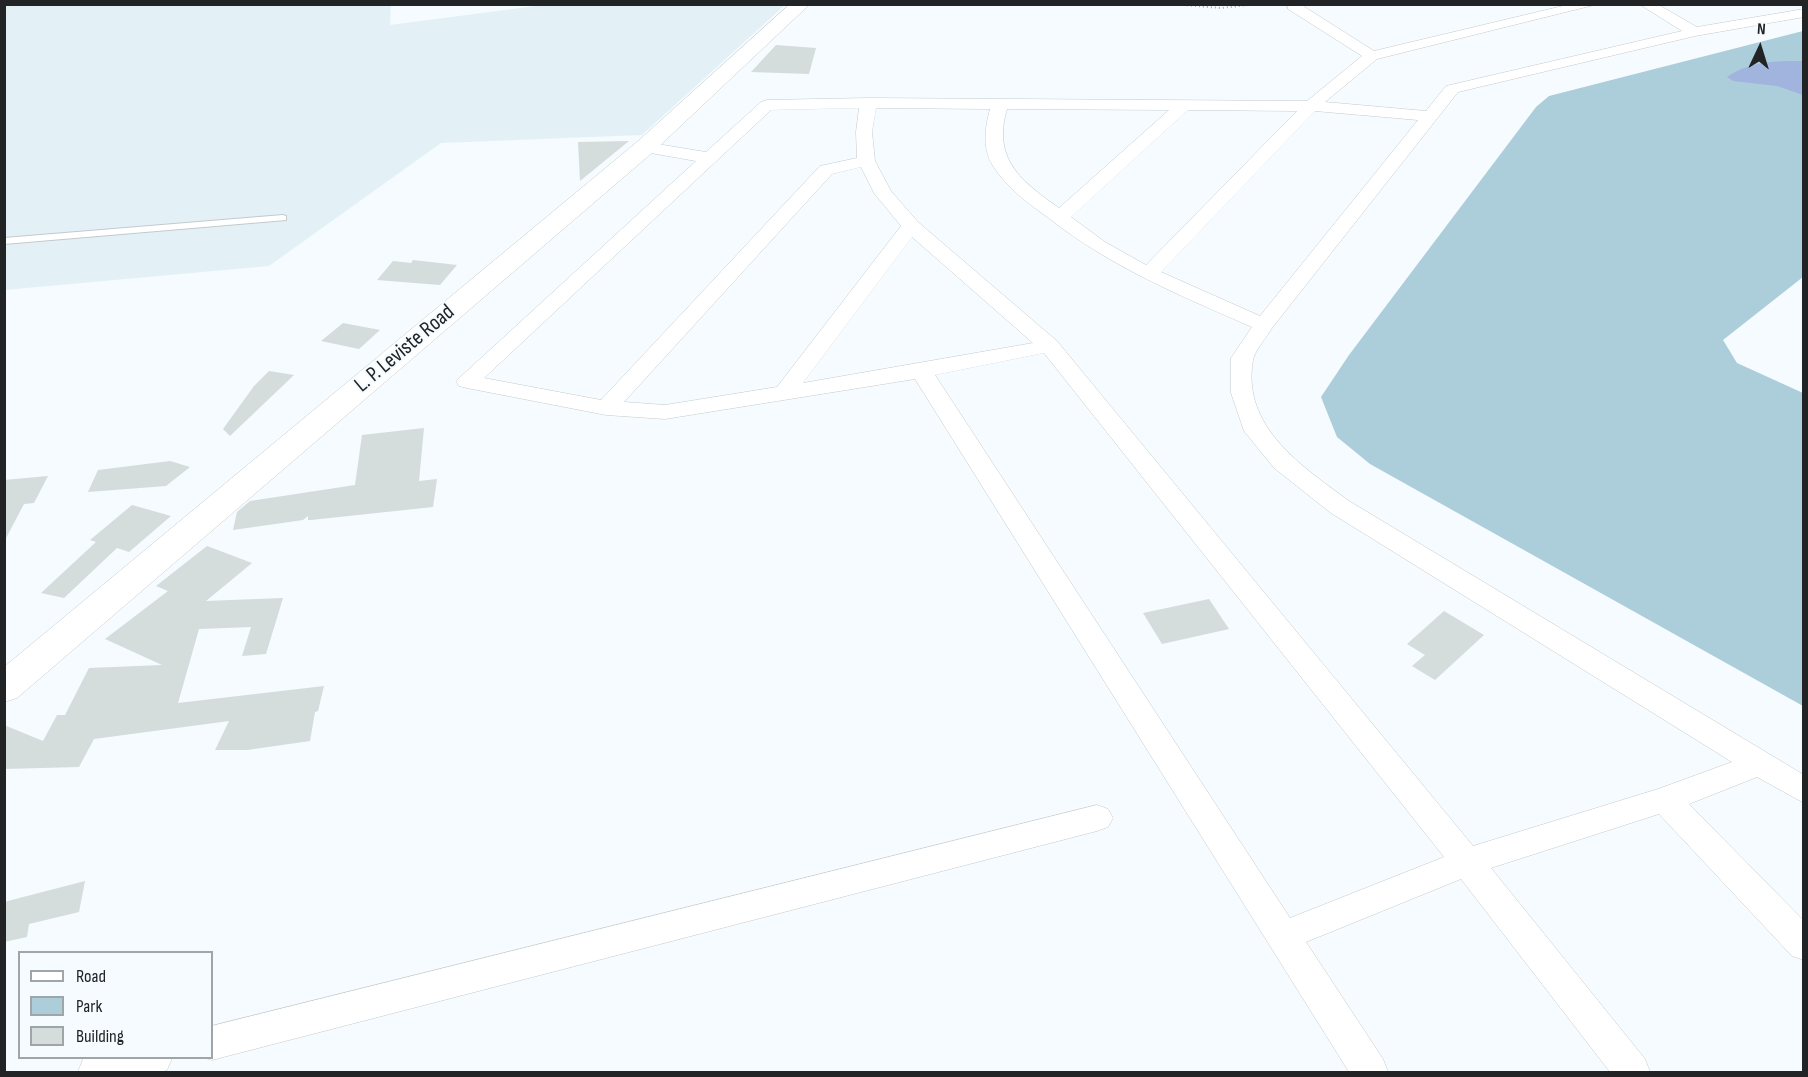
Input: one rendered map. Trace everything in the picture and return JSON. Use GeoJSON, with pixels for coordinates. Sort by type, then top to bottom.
{"type":"FeatureCollection","features":[{"type":"Feature","properties":{"kind":"main road","name":"L. P. Leviste Road"},"geometry":{"type":"LineString","coordinates":[[4,688],[645,147],[801,4]]}},
{"type":"Feature","properties":{"kind":"street"},"geometry":{"type":"LineString","coordinates":[[1305,4],[1293,6],[1372,56]]}},
{"type":"Feature","properties":{"kind":"street"},"geometry":{"type":"LineString","coordinates":[[1148,274],[1311,106],[1372,56],[1591,4]]}},
{"type":"Feature","properties":{"kind":"street"},"geometry":{"type":"LineString","coordinates":[[1647,4],[1695,32]]}},
{"type":"Feature","properties":{"kind":"street"},"geometry":{"type":"LineString","coordinates":[[1803,13],[1695,32],[1452,89],[1264,325],[1242,358],[1242,393],[1256,431],[1282,463],[1340,507],[1803,791]]}},
{"type":"Feature","properties":{"kind":"street"},"geometry":{"type":"LineString","coordinates":[[1049,346],[921,371],[665,412],[606,408],[467,381],[767,105],[868,103],[1311,106],[1429,116]]}},
{"type":"Feature","properties":{"kind":"street"},"geometry":{"type":"LineString","coordinates":[[868,103],[864,132],[866,160],[883,193],[911,226],[1049,346],[1467,862],[1632,1072]]}},
{"type":"Feature","properties":{"kind":"street"},"geometry":{"type":"LineString","coordinates":[[1000,104],[992,129],[1000,164],[1026,194],[1098,246],[1148,274],[1264,325]]}},
{"type":"Feature","properties":{"kind":"street"},"geometry":{"type":"LineString","coordinates":[[1059,218],[1183,106]]}},
{"type":"Feature","properties":{"kind":"street"},"geometry":{"type":"LineString","coordinates":[[645,147],[709,158]]}},
{"type":"Feature","properties":{"kind":"street"},"geometry":{"type":"LineString","coordinates":[[606,408],[826,171],[866,160]]}},
{"type":"Feature","properties":{"kind":"street"},"geometry":{"type":"LineString","coordinates":[[784,393],[911,226]]}},
{"type":"Feature","properties":{"kind":"street"},"geometry":{"type":"LineString","coordinates":[[921,371],[1370,1072]]}},
{"type":"Feature","properties":{"kind":"street"},"geometry":{"type":"LineString","coordinates":[[1283,936],[1467,862],[1665,800],[1758,764]]}},
{"type":"Feature","properties":{"kind":"street"},"geometry":{"type":"LineString","coordinates":[[1665,800],[1803,945]]}},
{"type":"Feature","properties":{"kind":"street"},"geometry":{"type":"LineString","coordinates":[[213,1043],[1097,818]]}},
{"type":"Feature","properties":{"kind":"street"},"geometry":{"type":"LineString","coordinates":[[96,1072],[150,1059]]}},
{"type":"Feature","properties":{"kind":"lane"},"geometry":{"type":"LineString","coordinates":[[4,241],[283,218]]}},
{"type":"Feature","properties":{"kind":"path"},"geometry":{"type":"LineString","coordinates":[[1171,4],[1221,8],[1258,4]]}},
{"type":"Feature","properties":{"kind":"shaded area"},"geometry":{"type":"Polygon","coordinates":[[[551,4],[785,5],[642,135],[441,143],[269,266],[5,290],[5,5],[391,5],[390,25],[551,4]]]}},
{"type":"Feature","properties":{"kind":"green space"},"geometry":{"type":"Polygon","coordinates":[[[1803,31],[1803,277],[1723,340],[1737,363],[1803,393],[1803,706],[1370,464],[1337,437],[1321,397],[1349,355],[1536,107],[1549,96],[1803,31]]]}},
{"type":"Feature","properties":{"kind":"water"},"geometry":{"type":"Polygon","coordinates":[[[1803,61],[1803,95],[1777,86],[1733,81],[1727,77],[1754,65],[1803,61]]]}},
{"type":"Feature","properties":{"kind":"building"},"geometry":{"type":"Polygon","coordinates":[[[776,45],[816,48],[809,74],[751,72],[776,45]]]}},
{"type":"Feature","properties":{"kind":"building"},"geometry":{"type":"Polygon","coordinates":[[[629,141],[580,181],[578,142],[629,141]]]}},
{"type":"Feature","properties":{"kind":"building"},"geometry":{"type":"Polygon","coordinates":[[[413,260],[457,265],[440,285],[377,280],[393,261],[411,263],[413,260]]]}},
{"type":"Feature","properties":{"kind":"building"},"geometry":{"type":"Polygon","coordinates":[[[343,323],[380,330],[359,349],[321,341],[343,323]]]}},
{"type":"Feature","properties":{"kind":"building"},"geometry":{"type":"Polygon","coordinates":[[[269,371],[294,375],[230,436],[223,429],[254,386],[269,371]]]}},
{"type":"Feature","properties":{"kind":"building"},"geometry":{"type":"Polygon","coordinates":[[[424,428],[419,481],[437,479],[433,507],[311,520],[308,520],[308,516],[303,520],[233,530],[237,512],[250,501],[355,485],[362,435],[424,428]]]}},
{"type":"Feature","properties":{"kind":"building"},"geometry":{"type":"Polygon","coordinates":[[[170,461],[190,467],[166,486],[88,492],[98,470],[170,461]]]}},
{"type":"Feature","properties":{"kind":"building"},"geometry":{"type":"Polygon","coordinates":[[[48,476],[34,503],[24,504],[4,542],[4,480],[48,476]]]}},
{"type":"Feature","properties":{"kind":"building"},"geometry":{"type":"Polygon","coordinates":[[[132,505],[171,516],[129,552],[117,548],[64,598],[41,593],[96,542],[90,540],[132,505]]]}},
{"type":"Feature","properties":{"kind":"building"},"geometry":{"type":"Polygon","coordinates":[[[207,546],[252,563],[206,601],[283,598],[266,654],[242,656],[251,627],[199,629],[178,703],[324,686],[318,711],[315,712],[310,741],[247,750],[215,750],[229,721],[94,739],[79,767],[4,769],[4,725],[43,741],[57,715],[65,715],[89,668],[162,665],[105,639],[168,591],[156,586],[207,546]]]}},
{"type":"Feature","properties":{"kind":"building"},"geometry":{"type":"Polygon","coordinates":[[[1209,599],[1229,629],[1162,644],[1143,613],[1209,599]]]}},
{"type":"Feature","properties":{"kind":"building"},"geometry":{"type":"Polygon","coordinates":[[[1444,611],[1484,635],[1435,680],[1412,666],[1425,655],[1407,644],[1444,611]]]}},
{"type":"Feature","properties":{"kind":"building"},"geometry":{"type":"Polygon","coordinates":[[[85,881],[79,912],[29,924],[27,937],[4,942],[4,902],[85,881]]]}}]}
